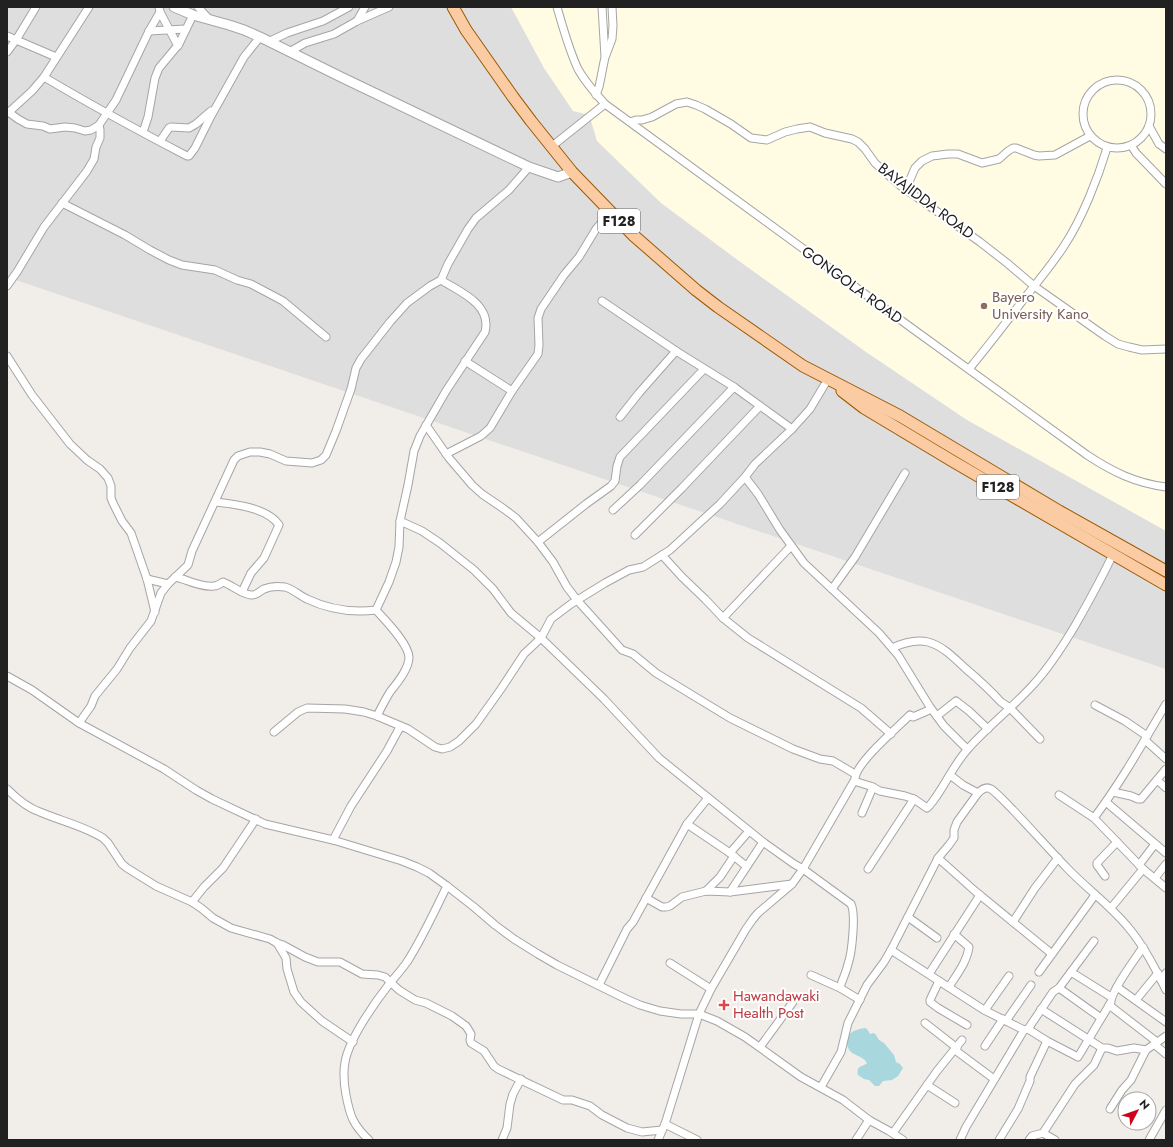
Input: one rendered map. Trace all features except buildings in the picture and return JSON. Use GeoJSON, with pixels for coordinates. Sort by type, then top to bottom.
{"type":"FeatureCollection","features":[{"type":"Feature","properties":{"kind":"main road","name":"F128"},"geometry":{"type":"LineString","coordinates":[[453,7],[466,30],[505,86],[551,147],[572,172],[633,235],[718,307],[803,366],[900,416],[1034,496],[1166,571]]}},
{"type":"Feature","properties":{"kind":"main road","name":"F128"},"geometry":{"type":"LineString","coordinates":[[831,381],[864,408],[1166,585]]}},
{"type":"Feature","properties":{"kind":"street"},"geometry":{"type":"LineString","coordinates":[[7,52],[36,7]]}},
{"type":"Feature","properties":{"kind":"street"},"geometry":{"type":"LineString","coordinates":[[89,7],[44,77],[32,91],[8,111],[26,124],[43,126],[50,129],[65,127],[85,131],[92,130],[99,125],[116,100],[159,10]]}},
{"type":"Feature","properties":{"kind":"street"},"geometry":{"type":"LineString","coordinates":[[174,7],[193,16],[209,19],[244,30],[270,41],[341,77],[529,167],[558,177],[572,172]]}},
{"type":"Feature","properties":{"kind":"street"},"geometry":{"type":"LineString","coordinates":[[198,7],[209,19]]}},
{"type":"Feature","properties":{"kind":"street"},"geometry":{"type":"LineString","coordinates":[[270,41],[286,33],[323,21],[349,7]]}},
{"type":"Feature","properties":{"kind":"street"},"geometry":{"type":"LineString","coordinates":[[357,21],[365,7]]}},
{"type":"Feature","properties":{"kind":"street"},"geometry":{"type":"LineString","coordinates":[[291,51],[305,43],[334,34],[357,21],[389,7]]}},
{"type":"Feature","properties":{"kind":"street","name":"GONGOLA ROAD"},"geometry":{"type":"LineString","coordinates":[[557,7],[578,69],[596,95],[605,104],[1070,443],[1106,467],[1122,475],[1138,481],[1166,488]]}},
{"type":"Feature","properties":{"kind":"street"},"geometry":{"type":"LineString","coordinates":[[602,7],[605,57]]}},
{"type":"Feature","properties":{"kind":"street"},"geometry":{"type":"LineString","coordinates":[[596,95],[605,57],[612,39],[612,7]]}},
{"type":"Feature","properties":{"kind":"street"},"geometry":{"type":"LineString","coordinates":[[159,10],[178,46]]}},
{"type":"Feature","properties":{"kind":"street"},"geometry":{"type":"LineString","coordinates":[[143,132],[148,117],[155,78],[160,68],[178,46],[193,16]]}},
{"type":"Feature","properties":{"kind":"street"},"geometry":{"type":"LineString","coordinates":[[149,31],[186,29]]}},
{"type":"Feature","properties":{"kind":"street"},"geometry":{"type":"LineString","coordinates":[[7,36],[56,58]]}},
{"type":"Feature","properties":{"kind":"street"},"geometry":{"type":"LineString","coordinates":[[44,77],[107,114],[187,156],[190,155],[195,148],[244,57],[260,37]]}},
{"type":"Feature","properties":{"kind":"street"},"geometry":{"type":"LineString","coordinates":[[1111,80],[1122,80],[1140,88],[1147,96],[1151,116],[1149,126],[1144,135],[1137,142],[1128,147],[1107,148],[1090,136],[1082,117],[1083,106],[1093,89],[1102,83],[1111,80]]}},
{"type":"Feature","properties":{"kind":"street","name":"BAYAJIDDA ROAD"},"geometry":{"type":"LineString","coordinates":[[630,122],[652,117],[676,104],[687,102],[696,104],[731,124],[751,138],[767,140],[785,132],[810,127],[825,133],[852,139],[858,142],[887,174],[906,189],[980,242],[1034,286],[1088,324],[1118,344],[1142,350],[1166,349]]}},
{"type":"Feature","properties":{"kind":"street"},"geometry":{"type":"LineString","coordinates":[[551,147],[605,104]]}},
{"type":"Feature","properties":{"kind":"street"},"geometry":{"type":"LineString","coordinates":[[160,141],[169,128],[189,128],[216,107]]}},
{"type":"Feature","properties":{"kind":"street"},"geometry":{"type":"LineString","coordinates":[[7,286],[44,227],[87,171],[94,159],[96,147],[100,138],[99,125]]}},
{"type":"Feature","properties":{"kind":"street"},"geometry":{"type":"LineString","coordinates":[[1149,126],[1159,144],[1166,149]]}},
{"type":"Feature","properties":{"kind":"street"},"geometry":{"type":"LineString","coordinates":[[906,189],[915,168],[922,161],[932,156],[958,154],[982,163],[999,159],[1010,149],[1016,148],[1034,155],[1052,156],[1090,136]]}},
{"type":"Feature","properties":{"kind":"street"},"geometry":{"type":"LineString","coordinates":[[1131,145],[1136,153],[1166,184]]}},
{"type":"Feature","properties":{"kind":"street"},"geometry":{"type":"LineString","coordinates":[[969,369],[1065,245],[1073,231],[1107,148]]}},
{"type":"Feature","properties":{"kind":"street"},"geometry":{"type":"LineString","coordinates":[[79,723],[91,706],[95,696],[117,669],[150,621],[155,612],[161,593],[168,584],[188,565],[192,551],[234,460],[238,456],[250,452],[260,452],[270,454],[286,461],[312,463],[321,460],[326,455],[336,431],[360,359],[407,303],[441,280],[448,264],[472,224],[482,212],[509,190],[529,167]]}},
{"type":"Feature","properties":{"kind":"street"},"geometry":{"type":"LineString","coordinates":[[62,203],[125,235],[169,260],[182,265],[215,270],[262,290],[283,301],[326,337]]}},
{"type":"Feature","properties":{"kind":"street"},"geometry":{"type":"LineString","coordinates":[[446,454],[481,436],[490,428],[512,391],[538,354],[538,318],[541,309],[564,275],[579,257],[596,229],[611,212]]}},
{"type":"Feature","properties":{"kind":"street"},"geometry":{"type":"LineString","coordinates":[[376,610],[389,582],[396,562],[399,547],[400,521],[414,451],[426,425],[446,391],[485,332],[486,318],[484,311],[478,304],[441,280]]}},
{"type":"Feature","properties":{"kind":"street"},"geometry":{"type":"LineString","coordinates":[[602,301],[676,351],[734,387],[792,429]]}},
{"type":"Feature","properties":{"kind":"street"},"geometry":{"type":"LineString","coordinates":[[620,417],[676,351]]}},
{"type":"Feature","properties":{"kind":"street"},"geometry":{"type":"LineString","coordinates":[[7,356],[32,395],[70,444],[87,460],[100,469],[108,478],[111,486],[111,498],[122,521],[131,533],[155,612]]}},
{"type":"Feature","properties":{"kind":"street"},"geometry":{"type":"LineString","coordinates":[[465,361],[512,391]]}},
{"type":"Feature","properties":{"kind":"street"},"geometry":{"type":"LineString","coordinates":[[538,542],[586,504],[612,486],[615,481],[620,457],[704,368]]}},
{"type":"Feature","properties":{"kind":"street"},"geometry":{"type":"LineString","coordinates":[[274,732],[298,712],[307,708],[345,709],[377,716],[408,730],[435,747],[442,749],[450,748],[476,724],[524,654],[541,638],[551,619],[577,600],[629,570],[643,567],[670,550],[720,504],[755,464],[792,429],[810,409],[831,381]]}},
{"type":"Feature","properties":{"kind":"street"},"geometry":{"type":"LineString","coordinates":[[612,510],[640,485],[734,387]]}},
{"type":"Feature","properties":{"kind":"street"},"geometry":{"type":"LineString","coordinates":[[635,535],[760,406]]}},
{"type":"Feature","properties":{"kind":"street"},"geometry":{"type":"LineString","coordinates":[[426,425],[446,454],[472,485],[482,494],[504,508],[516,518],[538,542],[554,562],[567,587],[577,600],[622,650],[633,654],[656,673],[677,687],[736,722],[820,759],[833,761],[855,778],[880,791],[914,799],[927,808],[935,800],[954,767],[967,749],[1037,681],[1062,649],[1095,591],[1113,554]]}},
{"type":"Feature","properties":{"kind":"street"},"geometry":{"type":"LineString","coordinates":[[832,589],[854,557],[905,473]]}},
{"type":"Feature","properties":{"kind":"street"},"geometry":{"type":"LineString","coordinates":[[745,477],[804,563],[879,633],[907,668],[944,726],[967,749]]}},
{"type":"Feature","properties":{"kind":"street"},"geometry":{"type":"LineString","coordinates":[[215,502],[243,506],[265,513],[272,517],[279,525],[264,558],[251,573],[242,592]]}},
{"type":"Feature","properties":{"kind":"street"},"geometry":{"type":"LineString","coordinates":[[400,521],[422,531],[440,543],[474,570],[493,589],[511,613],[541,638],[622,717],[659,758],[763,842],[851,904],[853,908],[854,923],[848,964],[841,981],[840,988]]}},
{"type":"Feature","properties":{"kind":"street"},"geometry":{"type":"LineString","coordinates":[[723,618],[791,546]]}},
{"type":"Feature","properties":{"kind":"street"},"geometry":{"type":"LineString","coordinates":[[662,555],[723,618],[748,638],[861,708],[890,734]]}},
{"type":"Feature","properties":{"kind":"street"},"geometry":{"type":"LineString","coordinates":[[175,577],[207,586],[214,586],[223,582],[251,595],[273,586],[281,587],[330,608],[360,612],[376,610]]}},
{"type":"Feature","properties":{"kind":"street"},"geometry":{"type":"LineString","coordinates":[[146,579],[168,584]]}},
{"type":"Feature","properties":{"kind":"street"},"geometry":{"type":"LineString","coordinates":[[376,610],[406,647],[409,658],[401,678],[390,692],[377,716]]}},
{"type":"Feature","properties":{"kind":"street"},"geometry":{"type":"LineString","coordinates":[[892,648],[900,644],[917,640],[928,642],[940,647],[950,654],[1001,702],[1010,708],[1040,739]]}},
{"type":"Feature","properties":{"kind":"street"},"geometry":{"type":"LineString","coordinates":[[7,676],[32,690],[79,723],[158,766],[212,799],[265,824],[332,840],[417,867],[429,873],[447,886],[526,947],[557,965],[640,1005],[660,1011],[681,1014],[699,1014],[729,1027],[760,1047],[801,1077],[843,1100],[869,1120],[903,1140]]}},
{"type":"Feature","properties":{"kind":"street"},"geometry":{"type":"LineString","coordinates":[[937,716],[956,701],[988,729]]}},
{"type":"Feature","properties":{"kind":"street"},"geometry":{"type":"LineString","coordinates":[[1094,818],[1113,792],[1166,704]]}},
{"type":"Feature","properties":{"kind":"street"},"geometry":{"type":"LineString","coordinates":[[1094,705],[1125,721],[1146,738],[1166,759]]}},
{"type":"Feature","properties":{"kind":"street"},"geometry":{"type":"LineString","coordinates":[[658,1140],[664,1127],[699,1014],[711,989],[746,929],[762,909],[792,884],[803,869],[869,755],[910,715],[913,717],[927,712]]}},
{"type":"Feature","properties":{"kind":"street"},"geometry":{"type":"LineString","coordinates":[[332,840],[351,806],[387,751],[400,727]]}},
{"type":"Feature","properties":{"kind":"street"},"geometry":{"type":"LineString","coordinates":[[1113,792],[1141,799],[1166,769]]}},
{"type":"Feature","properties":{"kind":"street"},"geometry":{"type":"LineString","coordinates":[[950,775],[963,785],[978,793]]}},
{"type":"Feature","properties":{"kind":"street"},"geometry":{"type":"LineString","coordinates":[[1157,780],[1166,788]]}},
{"type":"Feature","properties":{"kind":"street"},"geometry":{"type":"LineString","coordinates":[[862,813],[873,787]]}},
{"type":"Feature","properties":{"kind":"street"},"geometry":{"type":"LineString","coordinates":[[7,789],[15,797],[38,812],[103,838],[122,864],[127,868],[156,886],[192,902],[202,908],[213,918],[231,928],[270,939],[313,960],[340,962],[362,974],[378,974],[415,1000],[426,1003],[452,1016],[469,1030],[471,1034],[471,1043],[486,1054],[494,1066],[563,1100],[572,1100],[590,1106],[602,1115],[627,1128],[642,1132],[664,1127],[697,1140]]}},
{"type":"Feature","properties":{"kind":"street"},"geometry":{"type":"LineString","coordinates":[[821,1087],[840,1052],[848,1023],[867,985],[884,962],[938,858],[954,838],[954,830],[957,822],[982,789],[991,789],[1009,806],[1082,883],[1110,908],[1128,927],[1143,947],[1166,990]]}},
{"type":"Feature","properties":{"kind":"street"},"geometry":{"type":"LineString","coordinates":[[1059,795],[1094,818],[1141,867],[1166,888]]}},
{"type":"Feature","properties":{"kind":"street"},"geometry":{"type":"LineString","coordinates":[[598,985],[627,929],[687,824],[708,798]]}},
{"type":"Feature","properties":{"kind":"street"},"geometry":{"type":"LineString","coordinates":[[868,869],[914,799]]}},
{"type":"Feature","properties":{"kind":"street"},"geometry":{"type":"LineString","coordinates":[[1106,802],[1165,851]]}},
{"type":"Feature","properties":{"kind":"street"},"geometry":{"type":"LineString","coordinates":[[192,902],[222,868],[256,820]]}},
{"type":"Feature","properties":{"kind":"street"},"geometry":{"type":"LineString","coordinates":[[687,824],[746,866]]}},
{"type":"Feature","properties":{"kind":"street"},"geometry":{"type":"LineString","coordinates":[[706,891],[720,877],[732,855],[749,831]]}},
{"type":"Feature","properties":{"kind":"street"},"geometry":{"type":"LineString","coordinates":[[730,892],[763,842]]}},
{"type":"Feature","properties":{"kind":"street"},"geometry":{"type":"LineString","coordinates":[[1105,876],[1097,863],[1117,842]]}},
{"type":"Feature","properties":{"kind":"street"},"geometry":{"type":"LineString","coordinates":[[1110,908],[1141,867],[1155,844]]}},
{"type":"Feature","properties":{"kind":"street"},"geometry":{"type":"LineString","coordinates":[[938,858],[980,895],[1052,954]]}},
{"type":"Feature","properties":{"kind":"street"},"geometry":{"type":"LineString","coordinates":[[1013,922],[1035,888],[1058,858]]}},
{"type":"Feature","properties":{"kind":"street"},"geometry":{"type":"LineString","coordinates":[[1155,878],[1166,864]]}},
{"type":"Feature","properties":{"kind":"street"},"geometry":{"type":"LineString","coordinates":[[646,898],[662,907],[666,907],[670,906],[682,897],[706,891],[730,892],[792,884]]}},
{"type":"Feature","properties":{"kind":"street"},"geometry":{"type":"LineString","coordinates":[[369,1140],[357,1129],[353,1122],[345,1090],[343,1072],[345,1061],[352,1042],[373,1006],[406,963],[425,933],[447,886]]}},
{"type":"Feature","properties":{"kind":"street"},"geometry":{"type":"LineString","coordinates":[[1039,972],[1095,894]]}},
{"type":"Feature","properties":{"kind":"street"},"geometry":{"type":"LineString","coordinates":[[929,974],[980,895]]}},
{"type":"Feature","properties":{"kind":"street"},"geometry":{"type":"LineString","coordinates":[[908,917],[937,938]]}},
{"type":"Feature","properties":{"kind":"street"},"geometry":{"type":"LineString","coordinates":[[949,987],[966,959],[969,947],[954,934]]}},
{"type":"Feature","properties":{"kind":"street"},"geometry":{"type":"LineString","coordinates":[[960,1140],[966,1126],[1026,1029],[1053,992],[1059,988],[1094,941]]}},
{"type":"Feature","properties":{"kind":"street"},"geometry":{"type":"LineString","coordinates":[[277,943],[286,958],[287,969],[294,992],[322,1021],[352,1042]]}},
{"type":"Feature","properties":{"kind":"street"},"geometry":{"type":"LineString","coordinates":[[890,950],[985,1010],[1026,1029],[1078,1057],[1111,1002],[1111,997],[1143,947]]}},
{"type":"Feature","properties":{"kind":"street"},"geometry":{"type":"LineString","coordinates":[[670,964],[711,989]]}},
{"type":"Feature","properties":{"kind":"street"},"geometry":{"type":"LineString","coordinates":[[1071,972],[1111,997]]}},
{"type":"Feature","properties":{"kind":"street"},"geometry":{"type":"LineString","coordinates":[[1136,1000],[1158,973]]}},
{"type":"Feature","properties":{"kind":"street"},"geometry":{"type":"LineString","coordinates":[[1161,980],[1166,973]]}},
{"type":"Feature","properties":{"kind":"street"},"geometry":{"type":"LineString","coordinates":[[811,975],[840,988],[860,1000]]}},
{"type":"Feature","properties":{"kind":"street"},"geometry":{"type":"LineString","coordinates":[[985,1010],[1009,976]]}},
{"type":"Feature","properties":{"kind":"street"},"geometry":{"type":"LineString","coordinates":[[939,981],[930,1002],[967,1025]]}},
{"type":"Feature","properties":{"kind":"street"},"geometry":{"type":"LineString","coordinates":[[985,1046],[1032,985]]}},
{"type":"Feature","properties":{"kind":"street"},"geometry":{"type":"LineString","coordinates":[[1117,987],[1166,1022]]}},
{"type":"Feature","properties":{"kind":"street"},"geometry":{"type":"LineString","coordinates":[[1059,988],[1102,1018]]}},
{"type":"Feature","properties":{"kind":"street"},"geometry":{"type":"LineString","coordinates":[[760,1047],[793,1002]]}},
{"type":"Feature","properties":{"kind":"street"},"geometry":{"type":"LineString","coordinates":[[1109,1005],[1156,1043],[1166,1054]]}},
{"type":"Feature","properties":{"kind":"street"},"geometry":{"type":"LineString","coordinates":[[1041,1009],[1102,1048],[1117,1051],[1134,1048],[1146,1050]]}},
{"type":"Feature","properties":{"kind":"street"},"geometry":{"type":"LineString","coordinates":[[925,1023],[994,1079]]}},
{"type":"Feature","properties":{"kind":"street"},"geometry":{"type":"LineString","coordinates":[[1110,1109],[1122,1090],[1131,1080],[1146,1050],[1166,1036]]}},
{"type":"Feature","properties":{"kind":"street"},"geometry":{"type":"LineString","coordinates":[[893,1133],[937,1071],[962,1040]]}},
{"type":"Feature","properties":{"kind":"street"},"geometry":{"type":"LineString","coordinates":[[999,1140],[1018,1109],[1030,1081],[1030,1076],[1047,1041]]}},
{"type":"Feature","properties":{"kind":"street"},"geometry":{"type":"LineString","coordinates":[[1028,1140],[1032,1136],[1043,1133],[1075,1084],[1094,1065],[1102,1048]]}},
{"type":"Feature","properties":{"kind":"street"},"geometry":{"type":"LineString","coordinates":[[502,1140],[507,1128],[513,1094],[521,1079]]}},
{"type":"Feature","properties":{"kind":"street"},"geometry":{"type":"LineString","coordinates":[[927,1085],[955,1103]]}},
{"type":"Feature","properties":{"kind":"street"},"geometry":{"type":"LineString","coordinates":[[1149,1140],[1166,1110]]}},
{"type":"Feature","properties":{"kind":"street"},"geometry":{"type":"LineString","coordinates":[[856,1140],[869,1120]]}},
{"type":"Feature","properties":{"kind":"street"},"geometry":{"type":"LineString","coordinates":[[1043,1133],[1054,1140]]}},
{"type":"Feature","properties":{"kind":"shaded area"},"geometry":{"type":"Polygon","coordinates":[[[7,7],[1166,7],[1166,669],[7,277],[7,7]]]}},
{"type":"Feature","properties":{"kind":"shaded area","name":"Bayero University Kano"},"geometry":{"type":"Polygon","coordinates":[[[511,7],[1166,7],[1166,531],[967,420],[866,352],[661,203],[597,141],[591,121],[585,114],[573,111],[544,68],[511,7]]]}},
{"type":"Feature","properties":{"kind":"water"},"geometry":{"type":"Polygon","coordinates":[[[865,1028],[870,1034],[874,1033],[879,1040],[884,1043],[894,1055],[896,1062],[903,1068],[898,1076],[892,1080],[883,1081],[879,1086],[875,1086],[869,1080],[858,1075],[858,1069],[867,1063],[862,1058],[851,1052],[847,1046],[850,1034],[855,1030],[865,1028]]]}},
{"type":"Feature","properties":{"kind":"place","name":"Bayero University Kano"},"geometry":{"type":"Point","coordinates":[984,306]}},
{"type":"Feature","properties":{"kind":"place","name":"Hawandawaki Health Post"},"geometry":{"type":"Point","coordinates":[724,1005]}}]}
